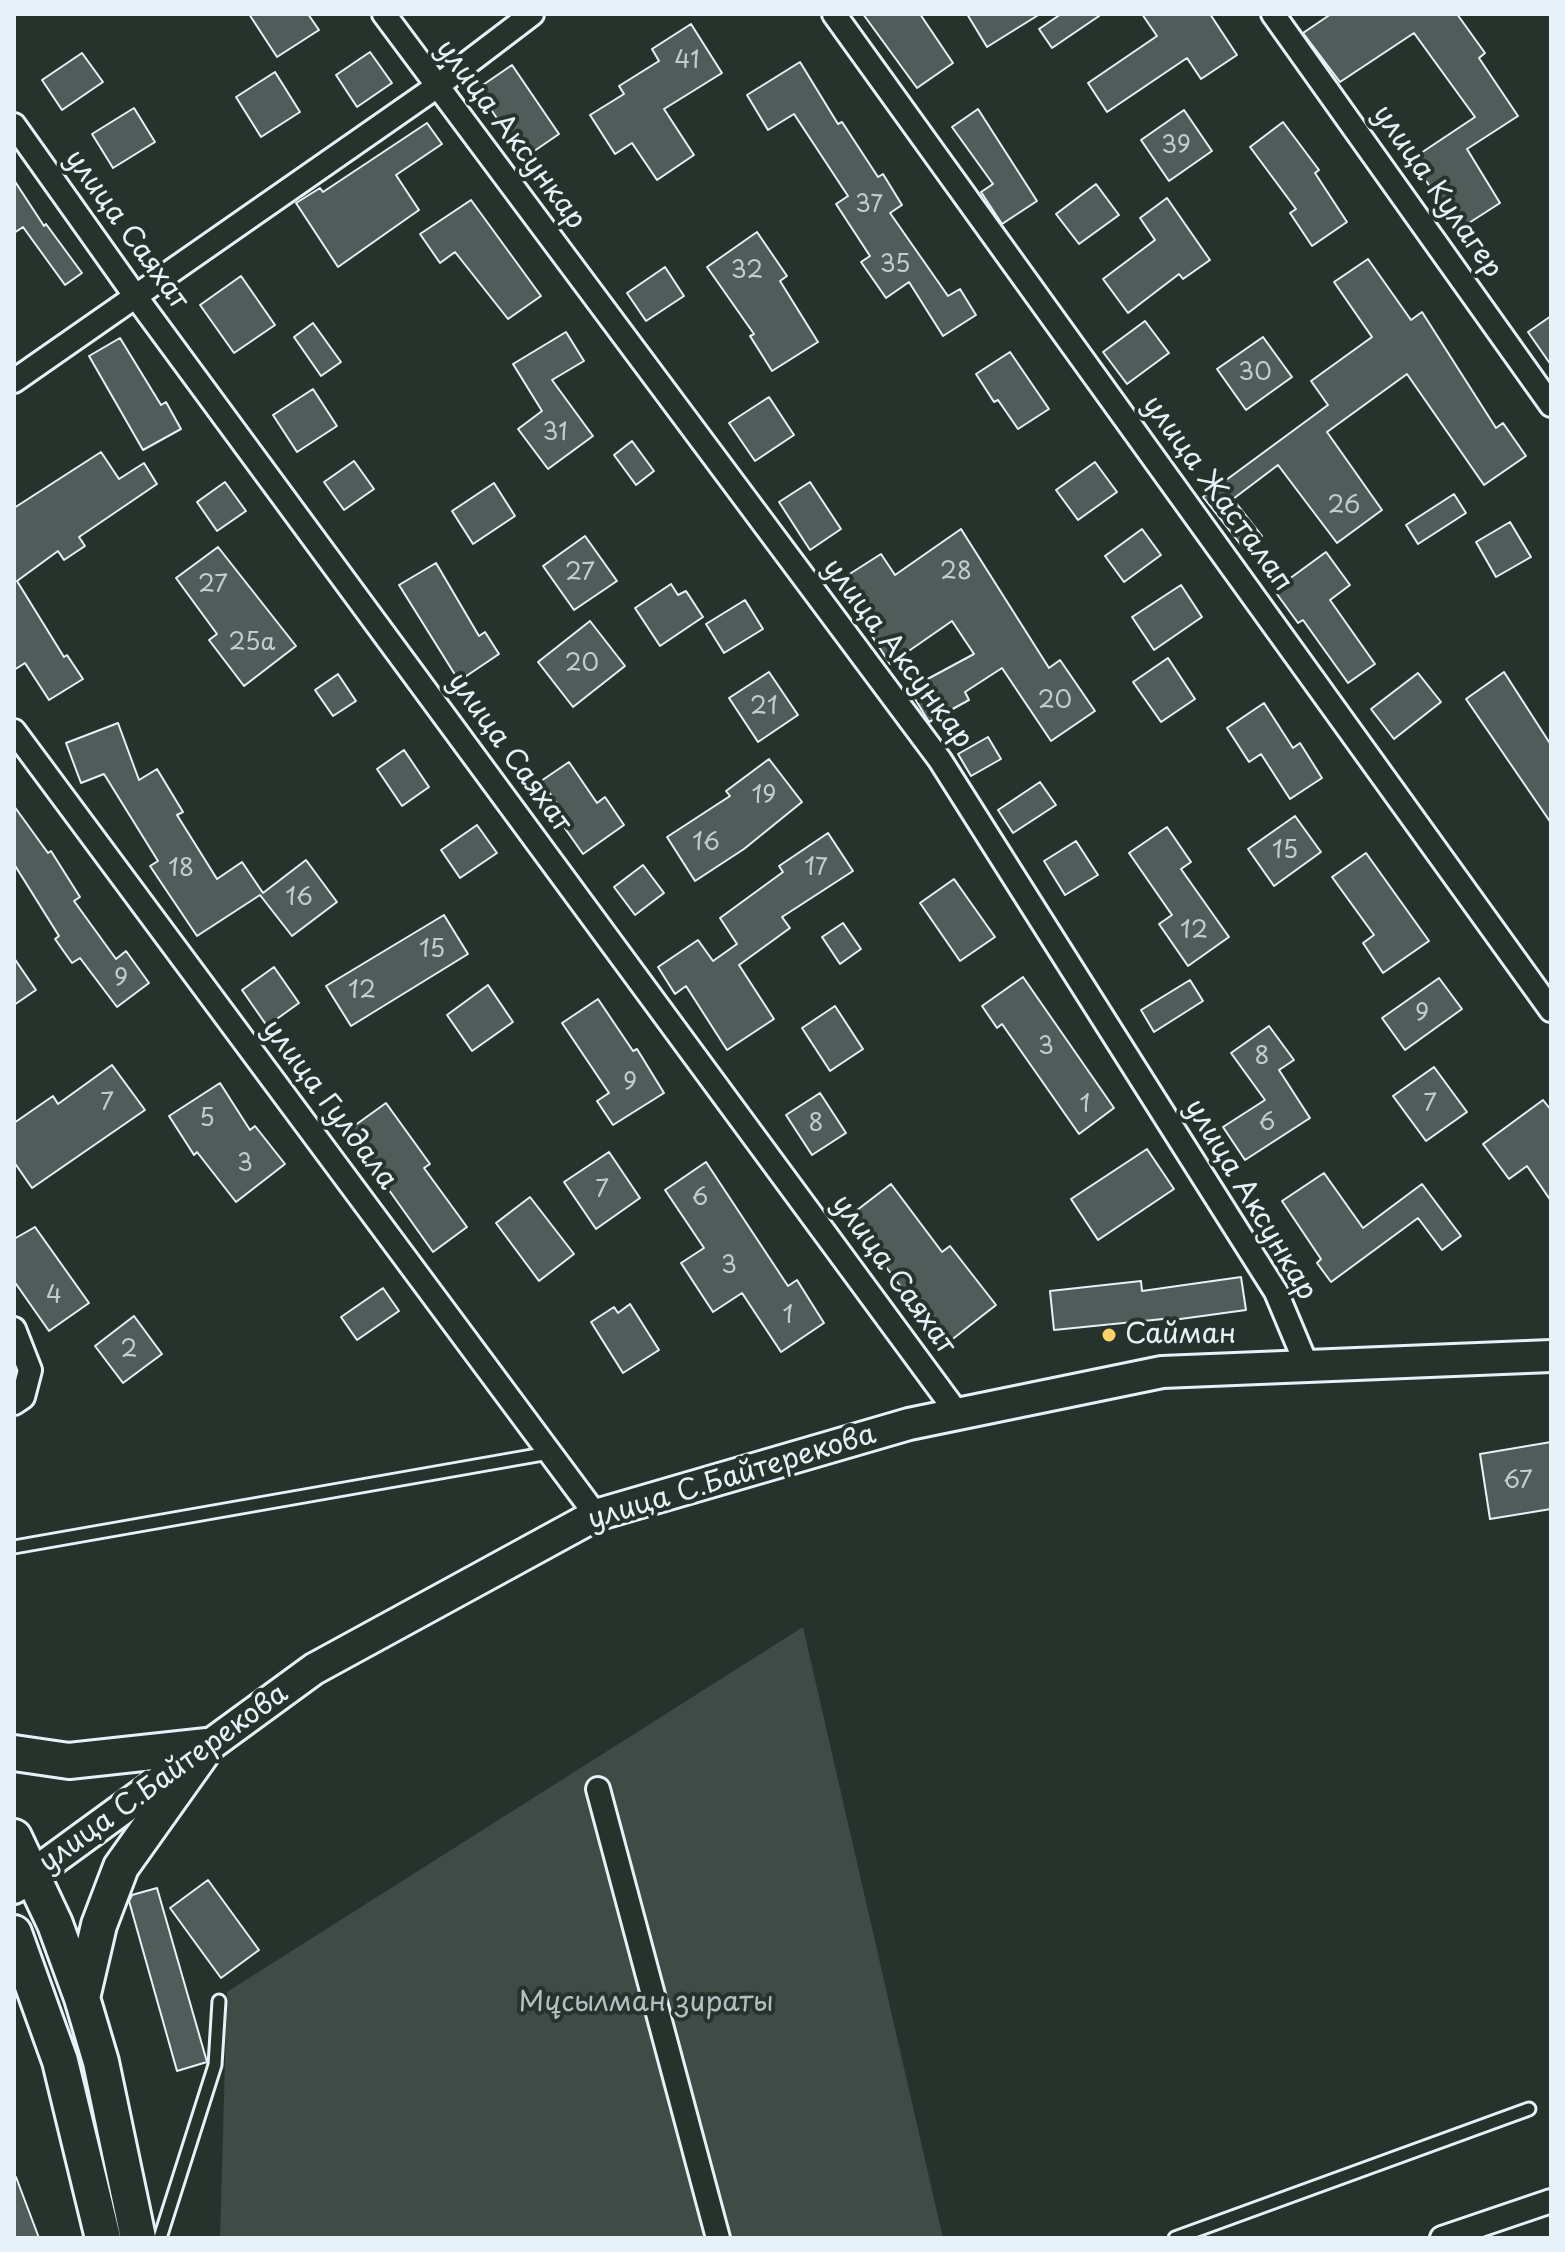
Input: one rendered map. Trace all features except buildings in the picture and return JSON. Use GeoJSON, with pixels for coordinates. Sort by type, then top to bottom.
{"type":"FeatureCollection","features":[{"type":"Feature","properties":{"kind":"main road","name":"улица С.Байтерекова"},"geometry":{"type":"LineString","coordinates":[[24,1881],[314,1669],[596,1515],[909,1424],[1162,1372],[1551,1356]]}},
{"type":"Feature","properties":{"kind":"main road"},"geometry":{"type":"LineString","coordinates":[[14,1753],[69,1761],[207,1746]]}},
{"type":"Feature","properties":{"kind":"main road"},"geometry":{"type":"LineString","coordinates":[[82,1998],[99,1925],[121,1867],[207,1746]]}},
{"type":"Feature","properties":{"kind":"main road"},"geometry":{"type":"LineString","coordinates":[[14,1837],[24,1881],[82,1998],[101,2062],[138,2238]]}},
{"type":"Feature","properties":{"kind":"main road"},"geometry":{"type":"LineString","coordinates":[[14,1933],[60,2061],[103,2238]]}},
{"type":"Feature","properties":{"kind":"street","name":"улица Аксункар"},"geometry":{"type":"LineString","coordinates":[[384,14],[940,760],[1276,1292],[1307,1366]]}},
{"type":"Feature","properties":{"kind":"street"},"geometry":{"type":"LineString","coordinates":[[14,381],[436,87],[532,14]]}},
{"type":"Feature","properties":{"kind":"street","name":"улица Жасталап"},"geometry":{"type":"LineString","coordinates":[[834,14],[1551,1010]]}},
{"type":"Feature","properties":{"kind":"street","name":"улица Кулагер"},"geometry":{"type":"LineString","coordinates":[[1273,14],[1551,405]]}},
{"type":"Feature","properties":{"kind":"street","name":"улица Саяхат"},"geometry":{"type":"LineString","coordinates":[[14,125],[136,297],[958,1414]]}},
{"type":"Feature","properties":{"kind":"street","name":"улица Гулдала"},"geometry":{"type":"LineString","coordinates":[[14,731],[596,1515]]}},
{"type":"Feature","properties":{"kind":"street"},"geometry":{"type":"LineString","coordinates":[[14,1329],[30,1370],[23,1397],[14,1403]]}},
{"type":"Feature","properties":{"kind":"street"},"geometry":{"type":"LineString","coordinates":[[598,1789],[718,2238]]}},
{"type":"Feature","properties":{"kind":"street"},"geometry":{"type":"LineString","coordinates":[[1442,2238],[1496,2228],[1551,2201]]}},
{"type":"Feature","properties":{"kind":"lane"},"geometry":{"type":"LineString","coordinates":[[14,1547],[551,1453]]}},
{"type":"Feature","properties":{"kind":"lane"},"geometry":{"type":"LineString","coordinates":[[160,2238],[215,2065],[219,2001]]}},
{"type":"Feature","properties":{"kind":"lane"},"geometry":{"type":"LineString","coordinates":[[1175,2238],[1529,2109]]}},
{"type":"Feature","properties":{"kind":"green space","name":"Мұсылман зираты"},"geometry":{"type":"Polygon","coordinates":[[[803,1627],[943,2238],[220,2238],[227,1992],[803,1627]]]}},
{"type":"Feature","properties":{"kind":"place","name":"Сайман"},"geometry":{"type":"Point","coordinates":[1109,1335]}}]}
